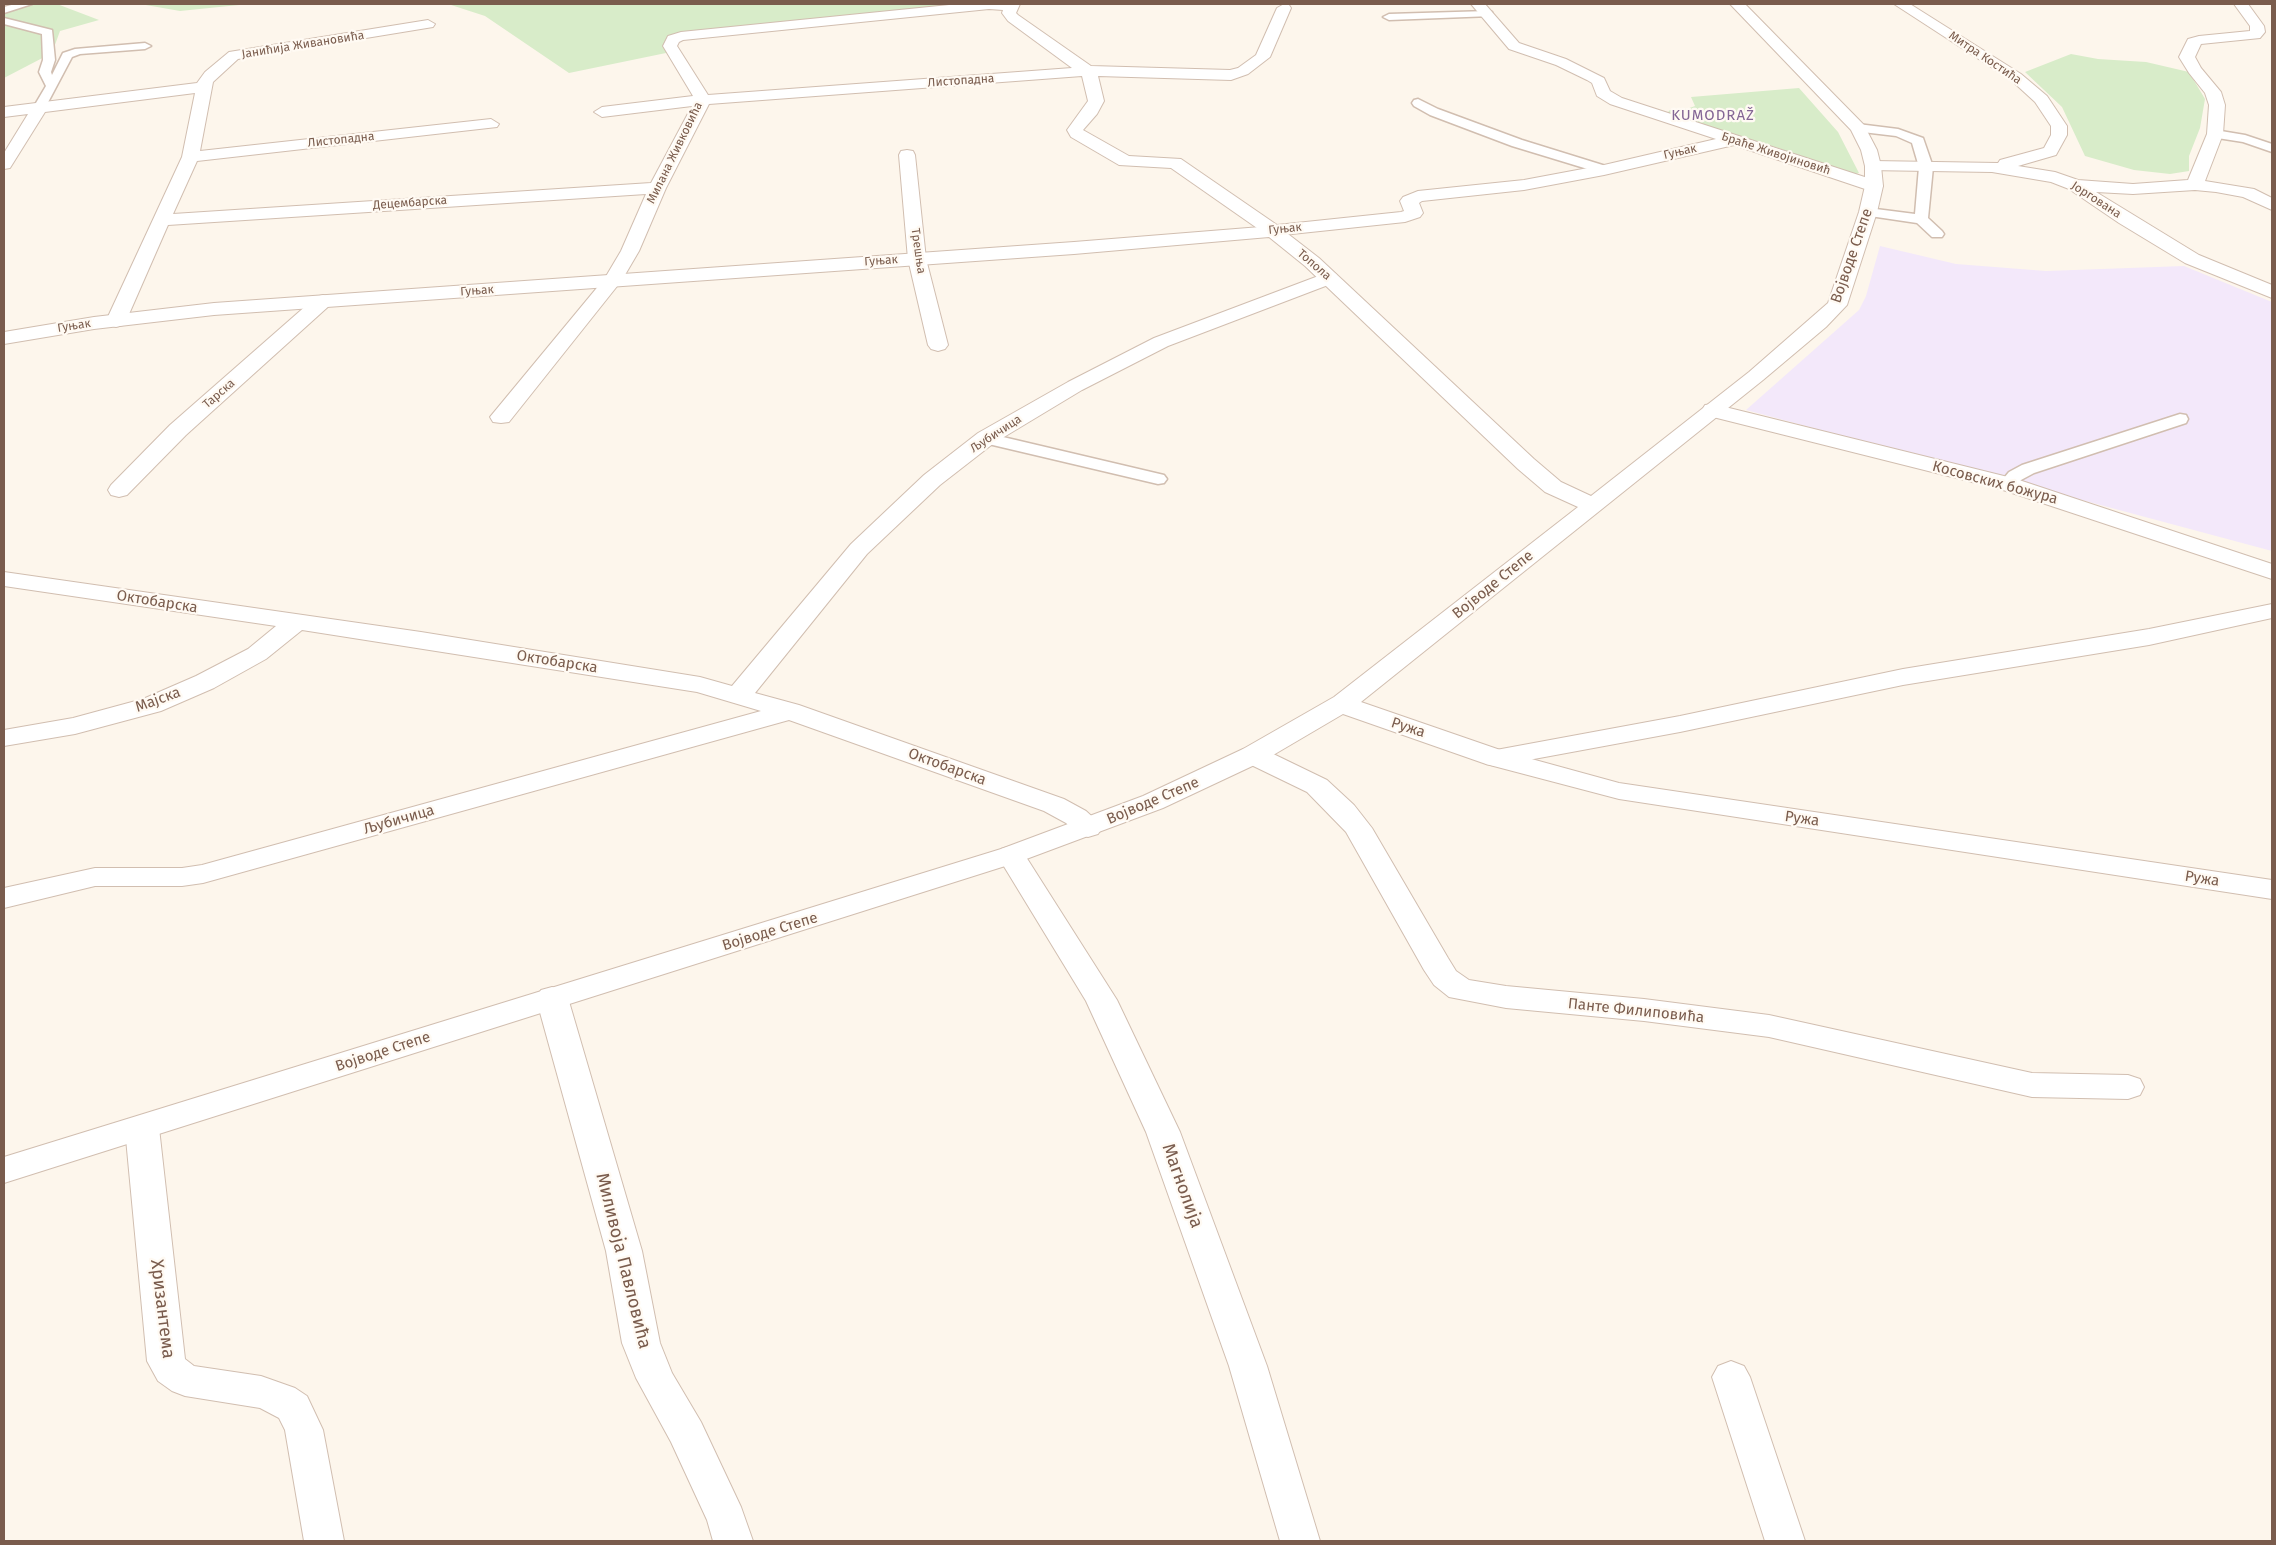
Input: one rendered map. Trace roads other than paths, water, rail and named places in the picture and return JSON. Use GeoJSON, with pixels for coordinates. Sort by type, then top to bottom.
{"type":"FeatureCollection","features":[{"type":"Feature","properties":{"kind":"street","name":"Војводе Степе"},"geometry":{"type":"LineString","coordinates":[[4,1170],[1011,856],[1153,802],[1253,755],[1343,702],[1476,599],[1713,410],[1832,312],[1840,298],[1868,212],[1874,186],[1873,166],[1869,150],[1858,128],[1737,4]]}},
{"type":"Feature","properties":{"kind":"street","name":"Митра Костића"},"geometry":{"type":"LineString","coordinates":[[1901,4],[2016,77],[2041,99],[2059,126],[2059,135],[2050,151],[1992,167]]}},
{"type":"Feature","properties":{"kind":"street"},"geometry":{"type":"LineString","coordinates":[[2195,185],[2214,134],[2216,99],[2189,63],[2187,57],[2193,42],[2198,40],[2255,35],[2258,32],[2257,26],[2241,4]]}},
{"type":"Feature","properties":{"kind":"street","name":"Милана Живковића"},"geometry":{"type":"LineString","coordinates":[[501,417],[613,280],[630,251],[657,188],[703,100],[670,46],[673,39],[690,35],[989,5],[1012,5]]}},
{"type":"Feature","properties":{"kind":"street"},"geometry":{"type":"LineString","coordinates":[[1012,5],[1009,13],[1013,18],[1086,71]]}},
{"type":"Feature","properties":{"kind":"street","name":"Листопадна"},"geometry":{"type":"LineString","coordinates":[[602,112],[703,100],[1086,71],[1231,75],[1243,71],[1262,57],[1284,8]]}},
{"type":"Feature","properties":{"kind":"street","name":"Браће Живојиновић"},"geometry":{"type":"LineString","coordinates":[[1483,9],[1514,46],[1561,62],[1592,77],[1599,81],[1603,93],[1610,98],[1874,186]]}},
{"type":"Feature","properties":{"kind":"street","name":"Јанићија Живановића"},"geometry":{"type":"LineString","coordinates":[[116,320],[190,157],[205,86],[210,75],[234,55],[428,24]]}},
{"type":"Feature","properties":{"kind":"street","name":"Топола"},"geometry":{"type":"LineString","coordinates":[[1086,71],[1092,78],[1096,101],[1091,111],[1077,126],[1077,134],[1125,161],[1175,163],[1273,231],[1329,278],[1553,488],[1592,505]]}},
{"type":"Feature","properties":{"kind":"street"},"geometry":{"type":"LineString","coordinates":[[4,112],[205,86]]}},
{"type":"Feature","properties":{"kind":"street"},"geometry":{"type":"LineString","coordinates":[[4,164],[39,108]]}},
{"type":"Feature","properties":{"kind":"street","name":"Листопадна"},"geometry":{"type":"LineString","coordinates":[[190,157],[491,124]]}},
{"type":"Feature","properties":{"kind":"street","name":"Гуњак"},"geometry":{"type":"LineString","coordinates":[[4,338],[116,320],[214,308],[1074,248],[1405,218],[1414,213],[1409,202],[1418,196],[1506,188],[1604,170],[1735,140]]}},
{"type":"Feature","properties":{"kind":"street","name":"Трешња"},"geometry":{"type":"LineString","coordinates":[[907,155],[917,258],[938,344]]}},
{"type":"Feature","properties":{"kind":"street","name":"Јоргована"},"geometry":{"type":"LineString","coordinates":[[1873,166],[1992,167],[2055,177],[2075,185],[2126,220],[2185,255],[2272,292]]}},
{"type":"Feature","properties":{"kind":"street"},"geometry":{"type":"LineString","coordinates":[[2075,185],[2139,189],[2195,185],[2231,188],[2248,193],[2272,205]]}},
{"type":"Feature","properties":{"kind":"street","name":"Децембарска"},"geometry":{"type":"LineString","coordinates":[[163,220],[657,188]]}},
{"type":"Feature","properties":{"kind":"street","name":"Љубичица"},"geometry":{"type":"LineString","coordinates":[[739,695],[859,549],[932,480],[986,438],[1161,342],[1329,278]]}},
{"type":"Feature","properties":{"kind":"street","name":"Тарска"},"geometry":{"type":"LineString","coordinates":[[119,490],[178,430],[323,301]]}},
{"type":"Feature","properties":{"kind":"street","name":"Косовских божура"},"geometry":{"type":"LineString","coordinates":[[1713,410],[2008,484],[2272,572]]}},
{"type":"Feature","properties":{"kind":"street","name":"Октобарска"},"geometry":{"type":"LineString","coordinates":[[4,578],[700,685],[790,711],[1054,805],[1076,817],[1088,828]]}},
{"type":"Feature","properties":{"kind":"street"},"geometry":{"type":"LineString","coordinates":[[1496,758],[1680,724],[1903,677],[2149,637],[2272,611]]}},
{"type":"Feature","properties":{"kind":"street","name":"Мајска"},"geometry":{"type":"LineString","coordinates":[[4,738],[75,726],[152,705],[206,682],[257,654],[296,622]]}},
{"type":"Feature","properties":{"kind":"street","name":"Ружа"},"geometry":{"type":"LineString","coordinates":[[1343,702],[1360,712],[1496,758],[1572,780],[1640,795],[2272,890]]}},
{"type":"Feature","properties":{"kind":"street","name":"Љубичица"},"geometry":{"type":"LineString","coordinates":[[4,898],[95,878],[165,878],[203,874],[790,711]]}},
{"type":"Feature","properties":{"kind":"street","name":"Панте Филиповића"},"geometry":{"type":"LineString","coordinates":[[1253,755],[1316,786],[1344,811],[1358,828],[1435,963],[1445,978],[1460,989],[1515,998],[1644,1010],[1769,1026],[2032,1085],[2128,1087]]}},
{"type":"Feature","properties":{"kind":"street","name":"Магнолија"},"geometry":{"type":"LineString","coordinates":[[1011,856],[1101,1000],[1132,1062],[1163,1132],[1248,1366],[1300,1541]]}},
{"type":"Feature","properties":{"kind":"street","name":"Миливоја Павловића"},"geometry":{"type":"LineString","coordinates":[[552,998],[624,1251],[641,1343],[655,1378],[688,1434],[727,1520],[733,1541]]}},
{"type":"Feature","properties":{"kind":"street","name":"Хризантема"},"geometry":{"type":"LineString","coordinates":[[142,1128],[166,1361],[172,1370],[185,1380],[261,1392],[281,1399],[293,1407],[304,1430],[324,1541]]}},
{"type":"Feature","properties":{"kind":"street"},"geometry":{"type":"LineString","coordinates":[[1731,1377],[1785,1541]]}},
{"type":"Feature","properties":{"kind":"lane"},"geometry":{"type":"LineString","coordinates":[[4,10],[27,4]]}},
{"type":"Feature","properties":{"kind":"lane"},"geometry":{"type":"LineString","coordinates":[[1389,17],[1483,9]]}},
{"type":"Feature","properties":{"kind":"lane"},"geometry":{"type":"LineString","coordinates":[[4,20],[35,26],[48,32],[49,60],[44,72],[47,80],[52,85]]}},
{"type":"Feature","properties":{"kind":"lane"},"geometry":{"type":"LineString","coordinates":[[39,108],[60,72],[65,57],[70,53],[145,46]]}},
{"type":"Feature","properties":{"kind":"lane"},"geometry":{"type":"LineString","coordinates":[[1418,103],[1434,112],[1517,143],[1604,170]]}},
{"type":"Feature","properties":{"kind":"lane"},"geometry":{"type":"LineString","coordinates":[[1858,128],[1886,130],[1914,138],[1918,141],[1926,167],[1921,219]]}},
{"type":"Feature","properties":{"kind":"lane"},"geometry":{"type":"LineString","coordinates":[[2214,134],[2272,148]]}},
{"type":"Feature","properties":{"kind":"lane"},"geometry":{"type":"LineString","coordinates":[[1868,212],[1921,219],[1937,234]]}},
{"type":"Feature","properties":{"kind":"lane"},"geometry":{"type":"LineString","coordinates":[[2008,484],[2015,476],[2028,469],[2180,420]]}},
{"type":"Feature","properties":{"kind":"lane"},"geometry":{"type":"LineString","coordinates":[[986,438],[1158,479]]}},
{"type":"Feature","properties":{"kind":"district","name":"KUMODRAŽ"},"geometry":{"type":"Point","coordinates":[1713,116]}}]}
